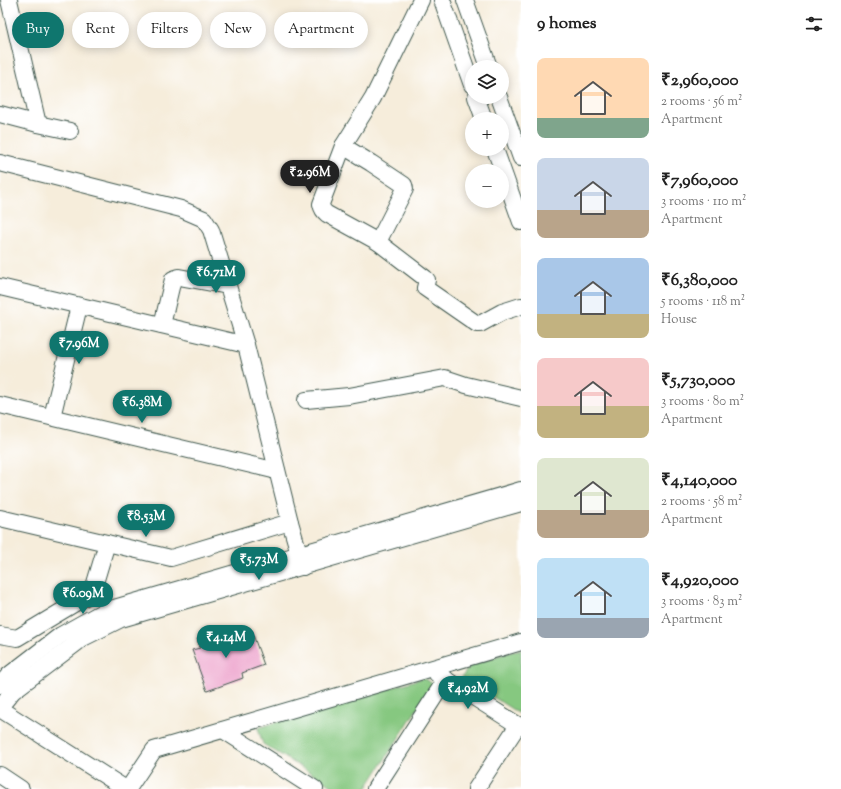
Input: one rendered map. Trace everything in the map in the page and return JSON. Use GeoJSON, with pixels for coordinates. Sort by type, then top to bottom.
{"type":"FeatureCollection","features":[{"type":"Feature","properties":{"kind":"street"},"geometry":{"type":"LineString","coordinates":[[9,0],[38,124]]}},
{"type":"Feature","properties":{"kind":"street"},"geometry":{"type":"LineString","coordinates":[[421,0],[373,98],[343,146],[321,204],[321,208],[323,211],[378,242],[425,278],[425,288],[477,324],[480,324],[502,312],[521,306]]}},
{"type":"Feature","properties":{"kind":"street"},"geometry":{"type":"LineString","coordinates":[[442,0],[465,65]]}},
{"type":"Feature","properties":{"kind":"street"},"geometry":{"type":"LineString","coordinates":[[465,0],[486,60]]}},
{"type":"Feature","properties":{"kind":"street"},"geometry":{"type":"LineString","coordinates":[[502,104],[521,158]]}},
{"type":"Feature","properties":{"kind":"street"},"geometry":{"type":"LineString","coordinates":[[0,114],[70,131]]}},
{"type":"Feature","properties":{"kind":"street"},"geometry":{"type":"LineString","coordinates":[[343,146],[371,163],[405,187],[378,242]]}},
{"type":"Feature","properties":{"kind":"street"},"geometry":{"type":"LineString","coordinates":[[497,156],[521,222]]}},
{"type":"Feature","properties":{"kind":"street"},"geometry":{"type":"LineString","coordinates":[[0,163],[181,209],[204,219],[211,230],[246,345],[290,522],[301,560]]}},
{"type":"Feature","properties":{"kind":"street"},"geometry":{"type":"LineString","coordinates":[[162,325],[173,279],[180,277],[228,286]]}},
{"type":"Feature","properties":{"kind":"street"},"geometry":{"type":"LineString","coordinates":[[0,287],[246,345]]}},
{"type":"Feature","properties":{"kind":"street"},"geometry":{"type":"LineString","coordinates":[[52,417],[79,306]]}},
{"type":"Feature","properties":{"kind":"street"},"geometry":{"type":"LineString","coordinates":[[306,400],[349,396],[445,378],[466,385],[521,398]]}},
{"type":"Feature","properties":{"kind":"street"},"geometry":{"type":"LineString","coordinates":[[0,405],[277,471]]}},
{"type":"Feature","properties":{"kind":"street"},"geometry":{"type":"LineString","coordinates":[[521,490],[301,560],[121,620],[83,638],[13,691],[0,708],[127,789],[154,750],[521,642]]}},
{"type":"Feature","properties":{"kind":"street"},"geometry":{"type":"LineString","coordinates":[[0,685],[9,675],[60,635],[104,611],[521,504]]}},
{"type":"Feature","properties":{"kind":"street"},"geometry":{"type":"LineString","coordinates":[[0,518],[171,558],[290,522]]}},
{"type":"Feature","properties":{"kind":"street"},"geometry":{"type":"LineString","coordinates":[[0,635],[17,638],[92,593],[107,543]]}},
{"type":"Feature","properties":{"kind":"street"},"geometry":{"type":"LineString","coordinates":[[429,669],[519,726],[476,789]]}},
{"type":"Feature","properties":{"kind":"street"},"geometry":{"type":"LineString","coordinates":[[375,789],[446,679]]}},
{"type":"Feature","properties":{"kind":"street"},"geometry":{"type":"LineString","coordinates":[[223,730],[316,789]]}},
{"type":"Feature","properties":{"kind":"street"},"geometry":{"type":"LineString","coordinates":[[0,775],[21,789]]}},
{"type":"Feature","properties":{"kind":"green space"},"geometry":{"type":"Polygon","coordinates":[[[521,649],[521,715],[462,677],[471,664],[521,649]]]}},
{"type":"Feature","properties":{"kind":"green space"},"geometry":{"type":"Polygon","coordinates":[[[423,678],[433,684],[366,789],[337,789],[263,744],[258,728],[423,678]]]}},
{"type":"Feature","properties":{"kind":"building"},"geometry":{"type":"Polygon","coordinates":[[[220,631],[224,642],[252,632],[264,665],[242,673],[243,678],[207,691],[192,650],[200,648],[197,639],[220,631]]]}}]}
